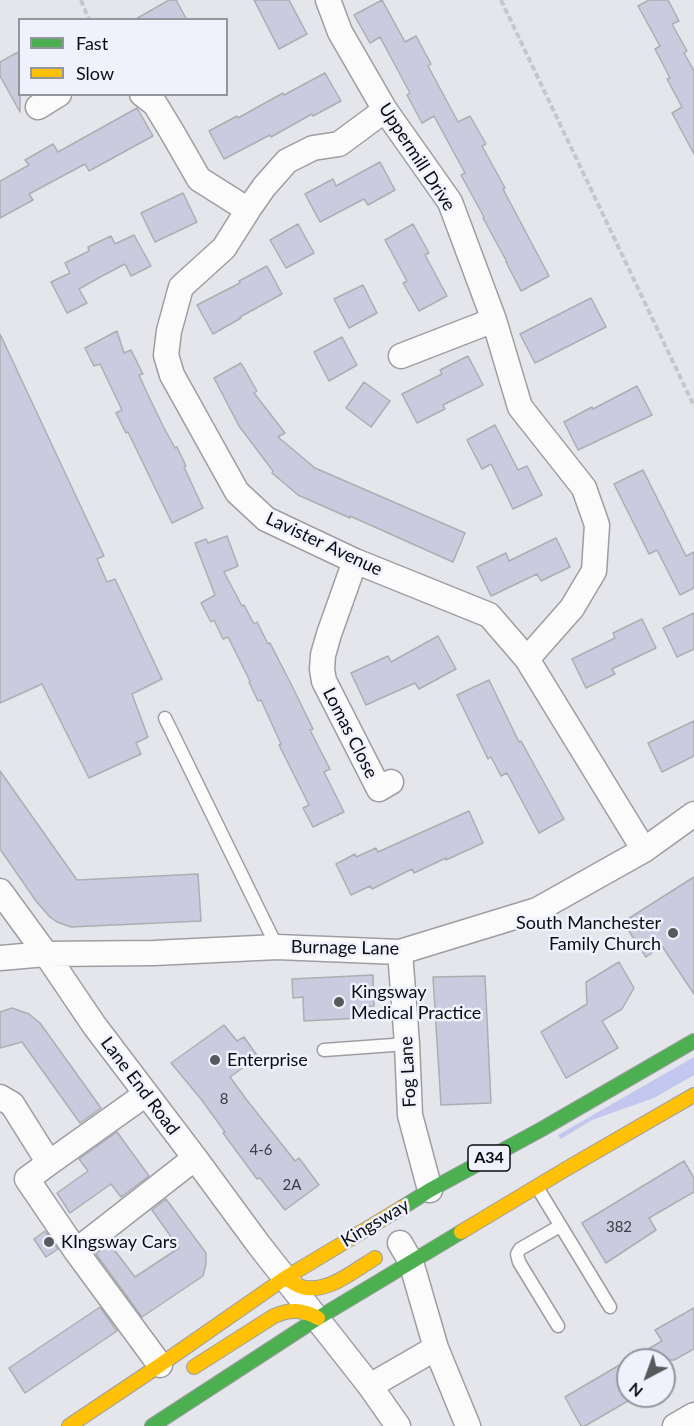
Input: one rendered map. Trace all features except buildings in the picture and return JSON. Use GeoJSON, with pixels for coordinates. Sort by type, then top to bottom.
{"type":"FeatureCollection","features":[{"type":"Feature","properties":{"kind":"highway","name":"Kingsway"},"geometry":{"type":"LineString","coordinates":[[69,1426],[170,1371],[285,1278],[430,1190],[544,1133],[694,1041]]}},
{"type":"Feature","properties":{"kind":"highway","name":"A34"},"geometry":{"type":"LineString","coordinates":[[152,1426],[318,1318],[399,1248],[537,1186],[694,1095]]}},
{"type":"Feature","properties":{"kind":"highway"},"geometry":{"type":"LineString","coordinates":[[610,1126],[655,1118]]}},
{"type":"Feature","properties":{"kind":"highway"},"geometry":{"type":"LineString","coordinates":[[285,1278],[306,1288],[317,1288],[330,1284],[399,1248]]}},
{"type":"Feature","properties":{"kind":"highway"},"geometry":{"type":"LineString","coordinates":[[170,1371],[285,1311],[302,1311],[318,1318]]}},
{"type":"Feature","properties":{"kind":"street","name":"Uppermill Drive"},"geometry":{"type":"LineString","coordinates":[[328,0],[340,32],[385,110],[450,202],[494,320],[520,407],[584,488],[597,525],[594,571],[572,608],[527,659]]}},
{"type":"Feature","properties":{"kind":"street"},"geometry":{"type":"LineString","coordinates":[[38,107],[56,96]]}},
{"type":"Feature","properties":{"kind":"street"},"geometry":{"type":"LineString","coordinates":[[145,96],[155,104],[199,179],[248,210]]}},
{"type":"Feature","properties":{"kind":"street","name":"Lavister Avenue"},"geometry":{"type":"LineString","coordinates":[[385,110],[339,144],[313,148],[287,161],[264,187],[224,248],[181,287],[169,332],[166,355],[172,375],[237,492],[266,519],[355,561],[489,615],[527,659],[644,850]]}},
{"type":"Feature","properties":{"kind":"street"},"geometry":{"type":"LineString","coordinates":[[401,356],[494,320]]}},
{"type":"Feature","properties":{"kind":"street","name":"Lomas Close"},"geometry":{"type":"LineString","coordinates":[[355,561],[329,634],[322,669],[324,681],[379,789],[391,782]]}},
{"type":"Feature","properties":{"kind":"street","name":"Burnage Lane"},"geometry":{"type":"LineString","coordinates":[[0,958],[46,954],[154,953],[277,946],[400,952],[537,910],[644,850],[694,814]]}},
{"type":"Feature","properties":{"kind":"street","name":"Lane End Road"},"geometry":{"type":"LineString","coordinates":[[0,891],[46,954],[87,1017],[285,1278]]}},
{"type":"Feature","properties":{"kind":"street","name":"Fog Lane"},"geometry":{"type":"LineString","coordinates":[[400,952],[410,1115],[430,1190]]}},
{"type":"Feature","properties":{"kind":"street"},"geometry":{"type":"LineString","coordinates":[[146,1094],[27,1179],[76,1251],[170,1371]]}},
{"type":"Feature","properties":{"kind":"street"},"geometry":{"type":"LineString","coordinates":[[0,1097],[12,1104],[49,1163]]}},
{"type":"Feature","properties":{"kind":"street"},"geometry":{"type":"LineString","coordinates":[[76,1251],[195,1158]]}},
{"type":"Feature","properties":{"kind":"street"},"geometry":{"type":"LineString","coordinates":[[399,1248],[468,1426]]}},
{"type":"Feature","properties":{"kind":"street"},"geometry":{"type":"LineString","coordinates":[[285,1278],[370,1386],[398,1426]]}},
{"type":"Feature","properties":{"kind":"street"},"geometry":{"type":"LineString","coordinates":[[370,1386],[436,1348]]}},
{"type":"Feature","properties":{"kind":"street"},"geometry":{"type":"LineString","coordinates":[[675,1426],[694,1415]]}},
{"type":"Feature","properties":{"kind":"lane"},"geometry":{"type":"LineString","coordinates":[[165,718],[277,946]]}},
{"type":"Feature","properties":{"kind":"lane"},"geometry":{"type":"LineString","coordinates":[[324,1050],[407,1044]]}},
{"type":"Feature","properties":{"kind":"lane"},"geometry":{"type":"LineString","coordinates":[[537,1186],[610,1307]]}},
{"type":"Feature","properties":{"kind":"lane"},"geometry":{"type":"LineString","coordinates":[[558,1326],[519,1262],[517,1254],[520,1249],[560,1226]]}},
{"type":"Feature","properties":{"kind":"path"},"geometry":{"type":"LineString","coordinates":[[81,0],[88,18]]}},
{"type":"Feature","properties":{"kind":"path"},"geometry":{"type":"LineString","coordinates":[[501,0],[694,406]]}},
{"type":"Feature","properties":{"kind":"shaded area"},"geometry":{"type":"Polygon","coordinates":[[[694,1057],[694,1075],[654,1098],[592,1120],[561,1139],[558,1135],[694,1057]]]}},
{"type":"Feature","properties":{"kind":"traffic: fast"},"geometry":{"type":"LineString","coordinates":[[403,1207],[694,1041]]}},
{"type":"Feature","properties":{"kind":"traffic: fast"},"geometry":{"type":"LineString","coordinates":[[152,1426],[318,1318],[461,1232]]}},
{"type":"Feature","properties":{"kind":"traffic: slow"},"geometry":{"type":"LineString","coordinates":[[461,1232],[694,1095]]}},
{"type":"Feature","properties":{"kind":"traffic: slow"},"geometry":{"type":"LineString","coordinates":[[69,1426],[285,1278],[403,1207]]}},
{"type":"Feature","properties":{"kind":"traffic: slow"},"geometry":{"type":"LineString","coordinates":[[285,1278],[303,1287],[325,1286],[342,1279],[375,1258]]}},
{"type":"Feature","properties":{"kind":"traffic: slow"},"geometry":{"type":"LineString","coordinates":[[194,1367],[274,1316],[296,1311],[318,1318]]}},
{"type":"Feature","properties":{"kind":"place","name":"South Manchester Family Church"},"geometry":{"type":"Point","coordinates":[673,933]}},
{"type":"Feature","properties":{"kind":"place","name":"Kingsway Medical Practice"},"geometry":{"type":"Point","coordinates":[339,1002]}},
{"type":"Feature","properties":{"kind":"place","name":"Enterprise"},"geometry":{"type":"Point","coordinates":[215,1060]}},
{"type":"Feature","properties":{"kind":"place","name":"KIngsway Cars"},"geometry":{"type":"Point","coordinates":[49,1242]}}]}
